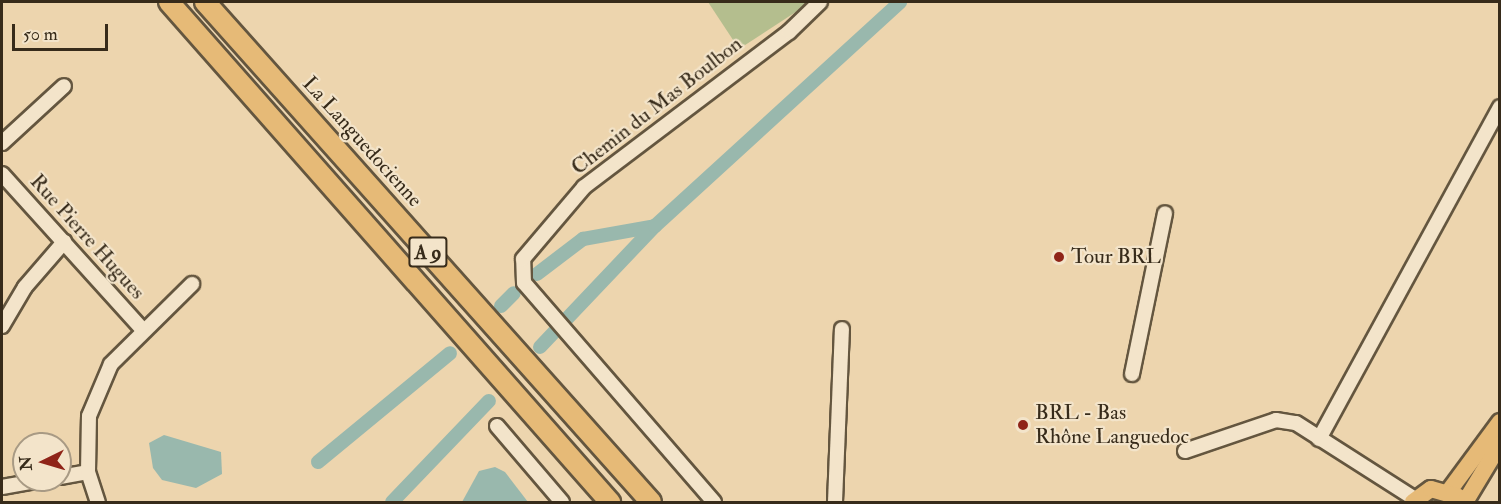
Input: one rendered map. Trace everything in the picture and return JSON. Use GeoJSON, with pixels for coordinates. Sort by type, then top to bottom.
{"type":"FeatureCollection","features":[{"type":"Feature","properties":{"kind":"highway","name":"A 9"},"geometry":{"type":"LineString","coordinates":[[169,2],[610,502]]}},
{"type":"Feature","properties":{"kind":"highway","name":"La Languedocienne"},"geometry":{"type":"LineString","coordinates":[[205,2],[651,502]]}},
{"type":"Feature","properties":{"kind":"main road"},"geometry":{"type":"LineString","coordinates":[[1449,491],[1500,422]]}},
{"type":"Feature","properties":{"kind":"main road"},"geometry":{"type":"LineString","coordinates":[[1414,501],[1431,489],[1449,491],[1464,502],[1500,444]]}},
{"type":"Feature","properties":{"kind":"street","name":"Chemin du Mas Boulbon"},"geometry":{"type":"LineString","coordinates":[[714,502],[524,283],[523,259],[584,187],[789,32],[820,2]]}},
{"type":"Feature","properties":{"kind":"street"},"geometry":{"type":"LineString","coordinates":[[2,143],[64,86]]}},
{"type":"Feature","properties":{"kind":"street"},"geometry":{"type":"LineString","coordinates":[[1319,439],[1500,107]]}},
{"type":"Feature","properties":{"kind":"street","name":"Rue Pierre Hugues"},"geometry":{"type":"LineString","coordinates":[[2,174],[141,328]]}},
{"type":"Feature","properties":{"kind":"street"},"geometry":{"type":"LineString","coordinates":[[1132,374],[1165,213]]}},
{"type":"Feature","properties":{"kind":"street"},"geometry":{"type":"LineString","coordinates":[[2,326],[25,286],[64,242]]}},
{"type":"Feature","properties":{"kind":"street"},"geometry":{"type":"LineString","coordinates":[[98,502],[88,472],[89,416],[97,389],[141,328],[192,284]]}},
{"type":"Feature","properties":{"kind":"street"},"geometry":{"type":"LineString","coordinates":[[835,502],[842,330]]}},
{"type":"Feature","properties":{"kind":"street"},"geometry":{"type":"LineString","coordinates":[[1185,451],[1276,420],[1296,423],[1414,501]]}},
{"type":"Feature","properties":{"kind":"street"},"geometry":{"type":"LineString","coordinates":[[497,426],[562,502]]}},
{"type":"Feature","properties":{"kind":"street"},"geometry":{"type":"LineString","coordinates":[[72,475],[88,472]]}},
{"type":"Feature","properties":{"kind":"green space"},"geometry":{"type":"Polygon","coordinates":[[[708,2],[811,2],[739,49],[708,2]]]}},
{"type":"Feature","properties":{"kind":"water"},"geometry":{"type":"Polygon","coordinates":[[[164,435],[221,452],[222,474],[196,488],[162,480],[153,468],[149,443],[164,435]]]}},
{"type":"Feature","properties":{"kind":"water"},"geometry":{"type":"Polygon","coordinates":[[[495,467],[505,472],[528,502],[462,502],[479,471],[495,467]]]}},
{"type":"Feature","properties":{"kind":"waterway"},"geometry":{"type":"LineString","coordinates":[[540,347],[655,226],[900,2]]}},
{"type":"Feature","properties":{"kind":"waterway"},"geometry":{"type":"LineString","coordinates":[[537,274],[583,239],[655,226]]}},
{"type":"Feature","properties":{"kind":"waterway"},"geometry":{"type":"LineString","coordinates":[[501,306],[514,293]]}},
{"type":"Feature","properties":{"kind":"waterway"},"geometry":{"type":"LineString","coordinates":[[318,462],[450,353]]}},
{"type":"Feature","properties":{"kind":"waterway"},"geometry":{"type":"LineString","coordinates":[[392,502],[489,401]]}},
{"type":"Feature","properties":{"kind":"place","name":"Tour BRL"},"geometry":{"type":"Point","coordinates":[1059,257]}},
{"type":"Feature","properties":{"kind":"place","name":"BRL - Bas Rhône Languedoc"},"geometry":{"type":"Point","coordinates":[1023,425]}}]}
